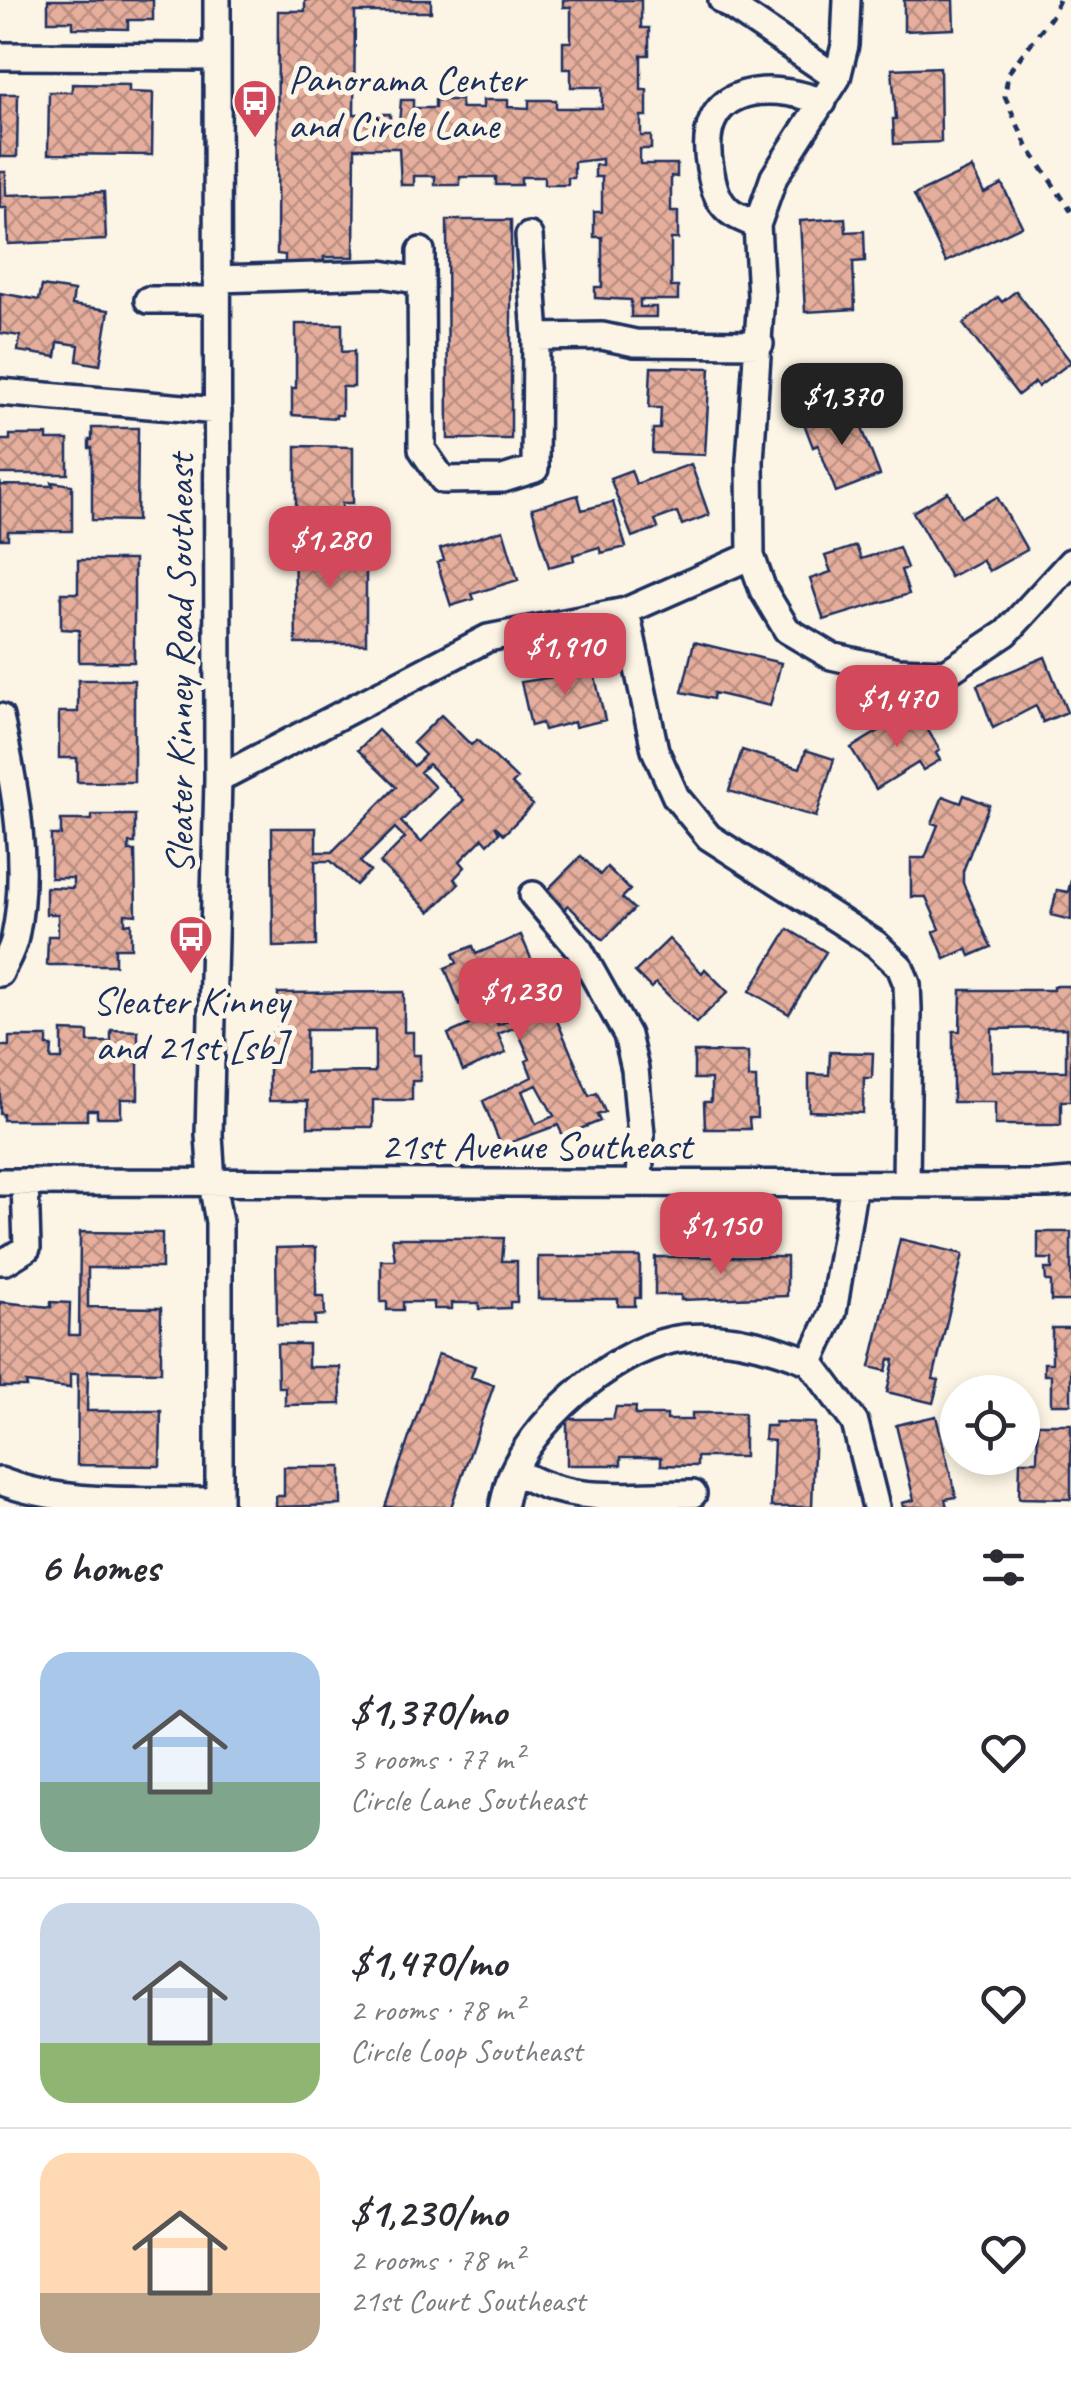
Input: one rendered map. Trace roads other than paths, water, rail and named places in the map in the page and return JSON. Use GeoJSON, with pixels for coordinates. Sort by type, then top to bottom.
{"type":"FeatureCollection","features":[{"type":"Feature","properties":{"kind":"street","name":"Sleater Kinney Road Southeast"},"geometry":{"type":"LineString","coordinates":[[217,0],[218,779],[209,1134],[219,1222],[218,1504]]}},
{"type":"Feature","properties":{"kind":"street"},"geometry":{"type":"LineString","coordinates":[[722,0],[838,78]]}},
{"type":"Feature","properties":{"kind":"street"},"geometry":{"type":"LineString","coordinates":[[847,0],[845,45],[838,78],[774,177],[757,226],[760,344],[750,461],[751,556],[763,590],[787,630],[832,656],[898,671],[946,673],[1006,633],[1071,562]]}},
{"type":"Feature","properties":{"kind":"street"},"geometry":{"type":"LineString","coordinates":[[3,56],[217,57]]}},
{"type":"Feature","properties":{"kind":"street"},"geometry":{"type":"LineString","coordinates":[[757,226],[729,211],[714,192],[706,149],[709,124],[721,104],[768,90],[801,94],[822,102]]}},
{"type":"Feature","properties":{"kind":"street"},"geometry":{"type":"LineString","coordinates":[[421,251],[422,449],[443,480],[503,478],[534,470],[536,336],[528,236]]}},
{"type":"Feature","properties":{"kind":"street"},"geometry":{"type":"LineString","coordinates":[[148,300],[381,274],[421,281]]}},
{"type":"Feature","properties":{"kind":"street"},"geometry":{"type":"LineString","coordinates":[[536,336],[602,336],[634,343],[760,344]]}},
{"type":"Feature","properties":{"kind":"street"},"geometry":{"type":"LineString","coordinates":[[0,392],[218,410]]}},
{"type":"Feature","properties":{"kind":"street"},"geometry":{"type":"LineString","coordinates":[[218,779],[488,638],[626,612],[751,556]]}},
{"type":"Feature","properties":{"kind":"street"},"geometry":{"type":"LineString","coordinates":[[626,612],[654,750],[676,797],[709,837],[876,944],[900,967],[908,1009],[906,1184]]}},
{"type":"Feature","properties":{"kind":"street"},"geometry":{"type":"LineString","coordinates":[[0,717],[15,795],[22,866],[15,939],[0,973]]}},
{"type":"Feature","properties":{"kind":"street"},"geometry":{"type":"LineString","coordinates":[[533,896],[579,949],[627,1035],[635,1069],[641,1136],[639,1182]]}},
{"type":"Feature","properties":{"kind":"street"},"geometry":{"type":"LineString","coordinates":[[0,1261],[27,1248],[13,1182]]}},
{"type":"Feature","properties":{"kind":"street","name":"21st Avenue Southeast"},"geometry":{"type":"LineString","coordinates":[[13,1182],[1071,1182]]}},
{"type":"Feature","properties":{"kind":"street"},"geometry":{"type":"LineString","coordinates":[[810,1362],[833,1312],[854,1184]]}},
{"type":"Feature","properties":{"kind":"street"},"geometry":{"type":"LineString","coordinates":[[503,1507],[514,1470],[546,1422],[594,1378],[637,1352],[680,1338],[710,1338],[769,1345],[810,1362],[855,1423],[876,1507]]}},
{"type":"Feature","properties":{"kind":"street"},"geometry":{"type":"LineString","coordinates":[[514,1470],[538,1486],[576,1495],[693,1494]]}},
{"type":"Feature","properties":{"kind":"street"},"geometry":{"type":"LineString","coordinates":[[0,1481],[33,1494],[218,1504]]}},
{"type":"Feature","properties":{"kind":"place","name":"Panorama Center and Circle Lane"},"geometry":{"type":"Point","coordinates":[255,139]}},
{"type":"Feature","properties":{"kind":"place","name":"Sleater Kinney and 21st [sb]"},"geometry":{"type":"Point","coordinates":[191,975]}}]}
